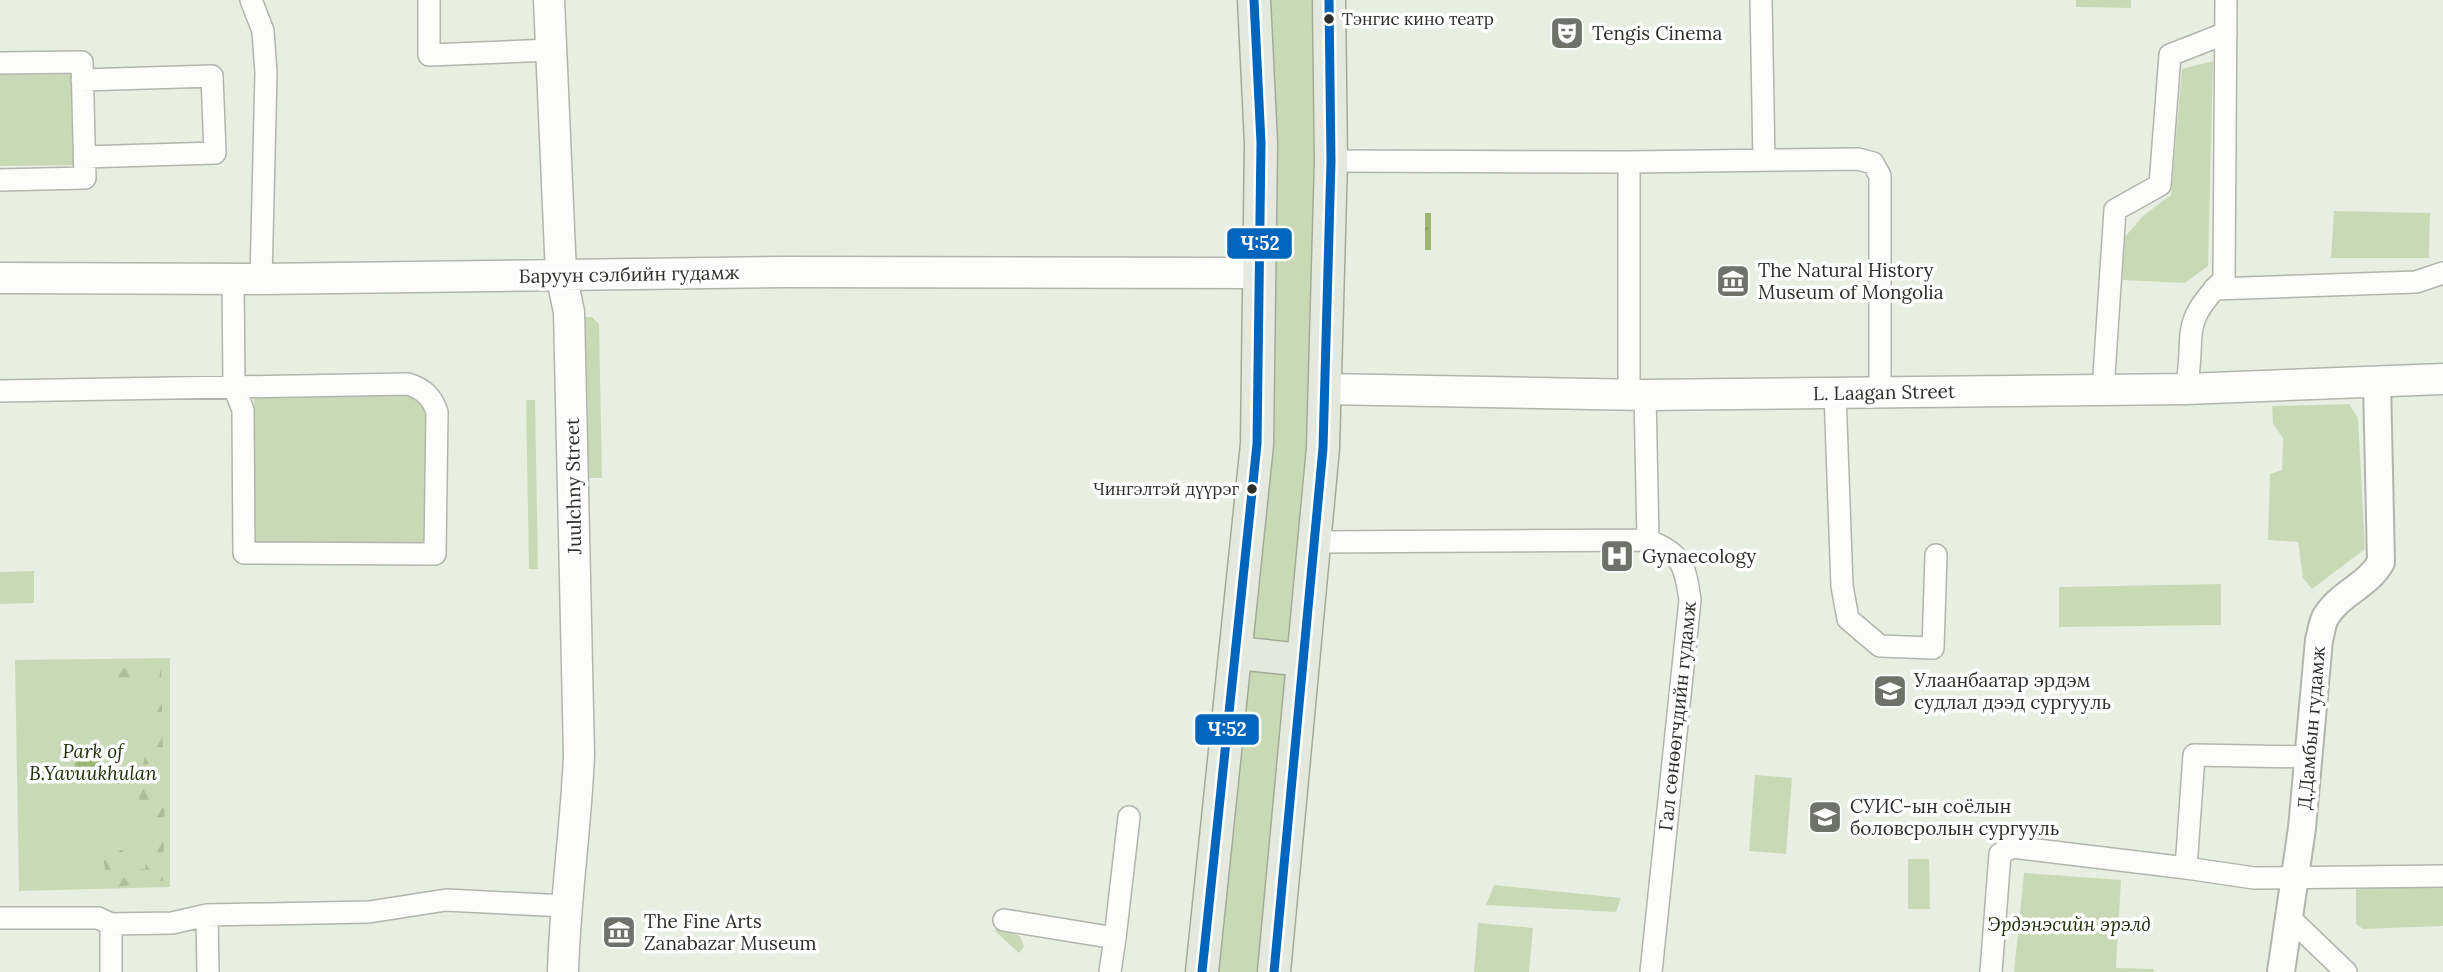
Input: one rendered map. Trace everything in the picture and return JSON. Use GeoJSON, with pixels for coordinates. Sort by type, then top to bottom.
{"type":"FeatureCollection","features":[{"type":"Feature","properties":{"kind":"main road","name":"Juulchny Street"},"geometry":{"type":"LineString","coordinates":[[549,0],[561,274],[569,312],[579,755],[577,812],[565,906],[563,972]]}},
{"type":"Feature","properties":{"kind":"main road"},"geometry":{"type":"LineString","coordinates":[[1202,972],[1257,444],[1261,143],[1254,0]]}},
{"type":"Feature","properties":{"kind":"main road"},"geometry":{"type":"LineString","coordinates":[[1274,972],[1315,542],[1325,388],[1331,161],[1329,0]]}},
{"type":"Feature","properties":{"kind":"main road","name":"Баруун сэлбийн гудамж"},"geometry":{"type":"LineString","coordinates":[[0,278],[1258,273]]}},
{"type":"Feature","properties":{"kind":"main road","name":"L. Laagan Street"},"geometry":{"type":"LineString","coordinates":[[1325,388],[1637,395],[2186,389],[2443,379]]}},
{"type":"Feature","properties":{"kind":"main road"},"geometry":{"type":"LineString","coordinates":[[1237,653],[1303,660]]}},
{"type":"Feature","properties":{"kind":"street"},"geometry":{"type":"LineString","coordinates":[[0,391],[234,387],[408,384],[427,394],[437,412],[435,554],[244,553],[243,410],[234,387],[266,73],[263,31],[251,0]]}},
{"type":"Feature","properties":{"kind":"street"},"geometry":{"type":"LineString","coordinates":[[429,0],[429,55],[551,50]]}},
{"type":"Feature","properties":{"kind":"street"},"geometry":{"type":"LineString","coordinates":[[1762,0],[1764,160]]}},
{"type":"Feature","properties":{"kind":"street"},"geometry":{"type":"LineString","coordinates":[[2186,389],[2190,370],[2189,331],[2201,304],[2224,279],[2226,0]]}},
{"type":"Feature","properties":{"kind":"street"},"geometry":{"type":"LineString","coordinates":[[2104,390],[2115,211],[2160,185],[2170,55],[2226,33]]}},
{"type":"Feature","properties":{"kind":"street"},"geometry":{"type":"LineString","coordinates":[[0,64],[82,62],[85,178],[0,180]]}},
{"type":"Feature","properties":{"kind":"street"},"geometry":{"type":"LineString","coordinates":[[82,80],[212,76],[215,153],[84,157]]}},
{"type":"Feature","properties":{"kind":"street"},"geometry":{"type":"LineString","coordinates":[[1331,161],[1629,162],[1858,159],[1873,163],[1880,176],[1880,391]]}},
{"type":"Feature","properties":{"kind":"street"},"geometry":{"type":"LineString","coordinates":[[1315,542],[1648,540],[1637,395],[1629,162]]}},
{"type":"Feature","properties":{"kind":"street"},"geometry":{"type":"LineString","coordinates":[[2214,289],[2416,282],[2443,273]]}},
{"type":"Feature","properties":{"kind":"street","name":"Д.Дамбын гудамж"},"geometry":{"type":"LineString","coordinates":[[2281,972],[2295,877],[2319,640],[2325,618],[2337,604],[2374,576],[2382,562],[2377,383]]}},
{"type":"Feature","properties":{"kind":"street"},"geometry":{"type":"LineString","coordinates":[[1835,393],[1842,586],[1849,619],[1880,646],[1933,648],[1936,555]]}},
{"type":"Feature","properties":{"kind":"street","name":"Гал сөнөөгчдийн гудамж"},"geometry":{"type":"LineString","coordinates":[[1648,540],[1671,550],[1686,568],[1690,600],[1651,972]]}},
{"type":"Feature","properties":{"kind":"street"},"geometry":{"type":"LineString","coordinates":[[2186,867],[2194,755],[2308,757]]}},
{"type":"Feature","properties":{"kind":"street"},"geometry":{"type":"LineString","coordinates":[[1110,972],[1129,817]]}},
{"type":"Feature","properties":{"kind":"street"},"geometry":{"type":"LineString","coordinates":[[1991,972],[2000,854],[2011,847],[2186,867],[2254,878],[2443,876]]}},
{"type":"Feature","properties":{"kind":"street"},"geometry":{"type":"LineString","coordinates":[[0,918],[98,918],[111,924],[172,923],[207,915],[369,912],[446,900],[565,906]]}},
{"type":"Feature","properties":{"kind":"street"},"geometry":{"type":"LineString","coordinates":[[207,915],[208,972]]}},
{"type":"Feature","properties":{"kind":"street"},"geometry":{"type":"LineString","coordinates":[[1004,920],[1115,938]]}},
{"type":"Feature","properties":{"kind":"street"},"geometry":{"type":"LineString","coordinates":[[2289,921],[2297,925],[2346,972]]}},
{"type":"Feature","properties":{"kind":"street"},"geometry":{"type":"LineString","coordinates":[[111,924],[111,972]]}},
{"type":"Feature","properties":{"kind":"green space"},"geometry":{"type":"Polygon","coordinates":[[[1266,0],[1317,0],[1319,105],[1312,438],[1263,972],[1214,972],[1266,0]]]}},
{"type":"Feature","properties":{"kind":"green space"},"geometry":{"type":"Polygon","coordinates":[[[2076,0],[2131,0],[2131,8],[2076,7],[2076,0]]]}},
{"type":"Feature","properties":{"kind":"green space"},"geometry":{"type":"Polygon","coordinates":[[[2213,61],[2208,266],[2185,283],[2123,280],[2123,239],[2143,216],[2171,195],[2182,69],[2213,61]]]}},
{"type":"Feature","properties":{"kind":"green space"},"geometry":{"type":"Polygon","coordinates":[[[76,74],[77,165],[0,166],[0,75],[76,74]]]}},
{"type":"Feature","properties":{"kind":"green space"},"geometry":{"type":"Polygon","coordinates":[[[2334,211],[2430,213],[2429,258],[2331,258],[2334,211]]]}},
{"type":"Feature","properties":{"kind":"green space"},"geometry":{"type":"Polygon","coordinates":[[[585,317],[592,317],[599,324],[602,478],[584,478],[583,443],[588,422],[585,317]]]}},
{"type":"Feature","properties":{"kind":"green space"},"geometry":{"type":"Polygon","coordinates":[[[254,394],[426,396],[424,549],[252,547],[254,394]]]}},
{"type":"Feature","properties":{"kind":"green space"},"geometry":{"type":"Polygon","coordinates":[[[526,400],[535,400],[538,569],[529,569],[526,400]]]}},
{"type":"Feature","properties":{"kind":"green space"},"geometry":{"type":"Polygon","coordinates":[[[2349,404],[2358,418],[2365,549],[2312,589],[2303,578],[2298,542],[2268,540],[2270,474],[2282,470],[2283,438],[2273,424],[2272,406],[2349,404]]]}},
{"type":"Feature","properties":{"kind":"green space"},"geometry":{"type":"Polygon","coordinates":[[[34,571],[34,603],[0,604],[0,572],[34,571]]]}},
{"type":"Feature","properties":{"kind":"green space"},"geometry":{"type":"Polygon","coordinates":[[[2221,584],[2221,625],[2059,627],[2059,587],[2221,584]]]}},
{"type":"Feature","properties":{"kind":"green space","name":"Park of B.Yavuukhulan"},"geometry":{"type":"Polygon","coordinates":[[[170,658],[170,887],[19,891],[15,660],[170,658]]]}},
{"type":"Feature","properties":{"kind":"green space"},"geometry":{"type":"Polygon","coordinates":[[[161,665],[163,754],[142,768],[153,725],[161,665]]]}},
{"type":"Feature","properties":{"kind":"green space"},"geometry":{"type":"Polygon","coordinates":[[[151,667],[142,682],[121,683],[110,669],[151,667]]]}},
{"type":"Feature","properties":{"kind":"green space"},"geometry":{"type":"Polygon","coordinates":[[[1755,775],[1792,778],[1786,854],[1749,851],[1755,775]]]}},
{"type":"Feature","properties":{"kind":"green space"},"geometry":{"type":"Polygon","coordinates":[[[152,779],[156,792],[165,792],[163,881],[107,888],[103,852],[123,850],[127,871],[145,869],[152,829],[141,814],[137,780],[152,779]]]}},
{"type":"Feature","properties":{"kind":"green space"},"geometry":{"type":"Polygon","coordinates":[[[1908,859],[1929,859],[1930,909],[1908,909],[1908,859]]]}},
{"type":"Feature","properties":{"kind":"green space","name":"Эрдэнэсийн эрэлд"},"geometry":{"type":"Polygon","coordinates":[[[2024,873],[2121,880],[2116,968],[2154,969],[2153,972],[2014,972],[2024,873]]]}},
{"type":"Feature","properties":{"kind":"green space"},"geometry":{"type":"Polygon","coordinates":[[[2443,883],[2443,926],[2363,929],[2356,924],[2356,886],[2443,883]]]}},
{"type":"Feature","properties":{"kind":"green space"},"geometry":{"type":"Polygon","coordinates":[[[1494,885],[1621,898],[1616,912],[1486,905],[1494,885]]]}},
{"type":"Feature","properties":{"kind":"green space"},"geometry":{"type":"Polygon","coordinates":[[[1478,923],[1533,928],[1529,972],[1474,972],[1478,923]]]}},
{"type":"Feature","properties":{"kind":"green space"},"geometry":{"type":"Polygon","coordinates":[[[996,927],[1020,936],[1024,947],[1019,953],[995,931],[996,927]]]}},
{"type":"Feature","properties":{"kind":"water"},"geometry":{"type":"Polygon","coordinates":[[[1425,213],[1431,213],[1431,250],[1425,250],[1425,213]]]}},
{"type":"Feature","properties":{"kind":"water"},"geometry":{"type":"Polygon","coordinates":[[[88,753],[97,757],[101,766],[97,775],[88,779],[79,775],[75,766],[79,757],[88,753]]]}},
{"type":"Feature","properties":{"kind":"transit line","name":"Ч:52"},"geometry":{"type":"LineString","coordinates":[[1202,972],[1257,444],[1261,143],[1254,0]]}},
{"type":"Feature","properties":{"kind":"transit line","name":"Ч:52"},"geometry":{"type":"LineString","coordinates":[[1274,972],[1323,448],[1331,161],[1329,0]]}},
{"type":"Feature","properties":{"kind":"place","name":"Тэнгис кино театр"},"geometry":{"type":"Point","coordinates":[1329,19]}},
{"type":"Feature","properties":{"kind":"place","name":"Tengis Cinema"},"geometry":{"type":"Point","coordinates":[1567,33]}},
{"type":"Feature","properties":{"kind":"place","name":"The Natural History Museum of Mongolia"},"geometry":{"type":"Point","coordinates":[1733,281]}},
{"type":"Feature","properties":{"kind":"place","name":"Чингэлтэй дүүрэг"},"geometry":{"type":"Point","coordinates":[1252,489]}},
{"type":"Feature","properties":{"kind":"place","name":"Gynaecology"},"geometry":{"type":"Point","coordinates":[1617,556]}},
{"type":"Feature","properties":{"kind":"place","name":"Улаанбаатар эрдэм судлал дээд сургууль"},"geometry":{"type":"Point","coordinates":[1890,691]}},
{"type":"Feature","properties":{"kind":"place","name":"СУИС-ын соёлын боловсролын сургууль"},"geometry":{"type":"Point","coordinates":[1825,817]}},
{"type":"Feature","properties":{"kind":"place","name":"The Fine Arts Zanabazar Museum"},"geometry":{"type":"Point","coordinates":[619,932]}}]}
